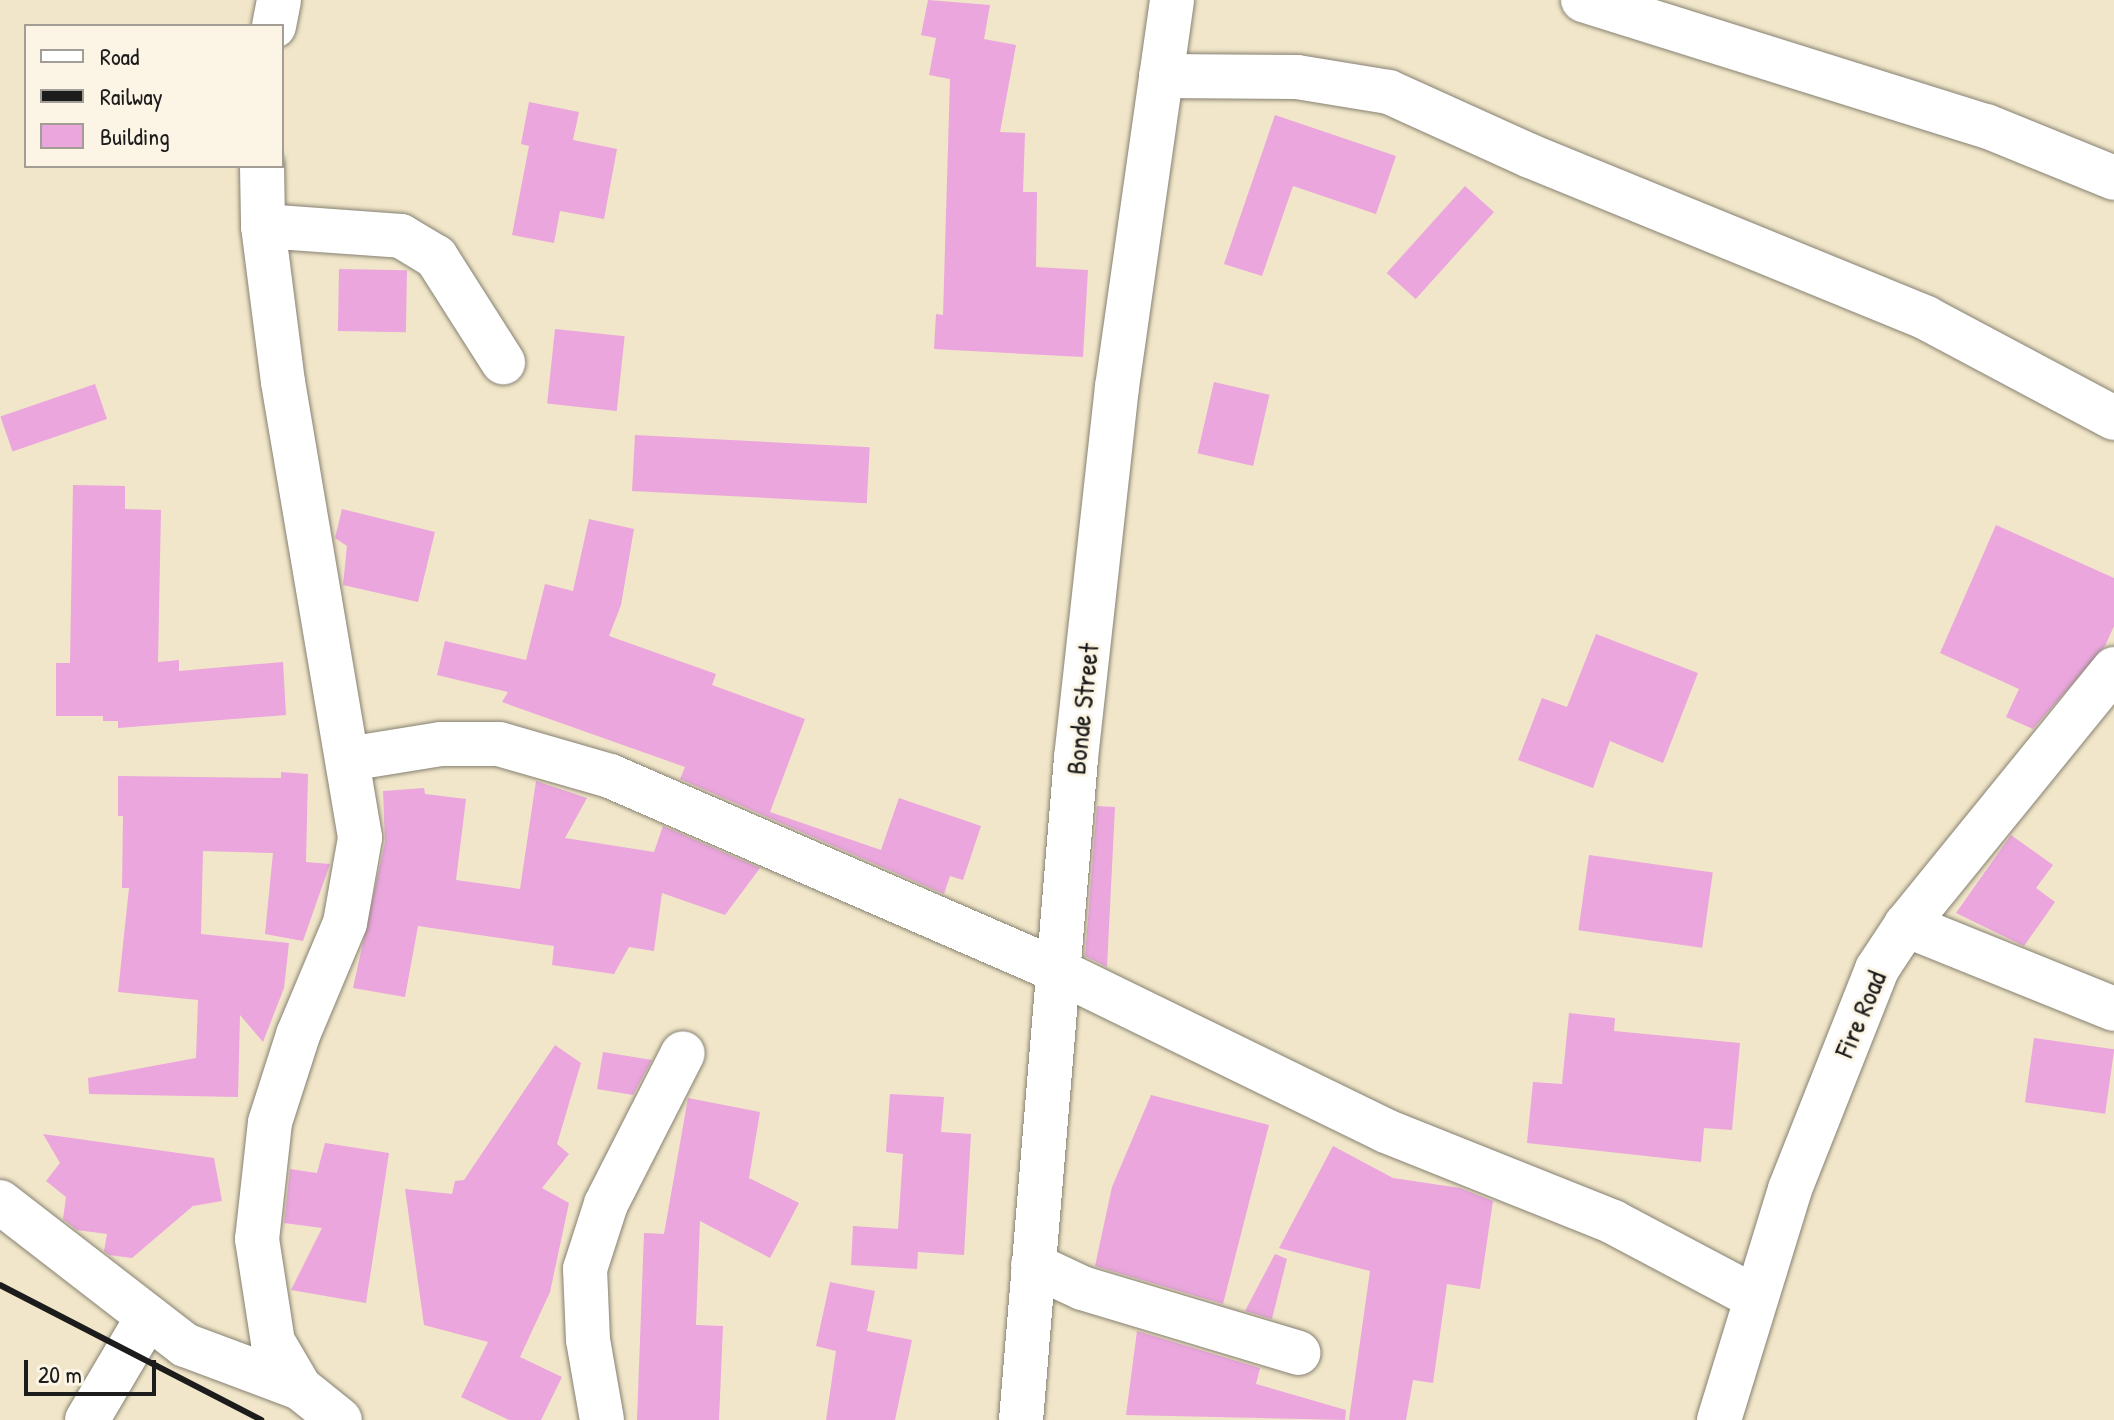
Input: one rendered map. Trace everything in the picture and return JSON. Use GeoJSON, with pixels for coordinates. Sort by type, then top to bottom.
{"type":"FeatureCollection","features":[{"type":"Feature","properties":{"kind":"street"},"geometry":{"type":"LineString","coordinates":[[274,24],[279,0]]}},
{"type":"Feature","properties":{"kind":"street","name":"Bonde Street"},"geometry":{"type":"LineString","coordinates":[[1021,1420],[1056,970],[1111,433],[1172,0]]}},
{"type":"Feature","properties":{"kind":"street"},"geometry":{"type":"LineString","coordinates":[[1583,0],[1986,126],[2114,178]]}},
{"type":"Feature","properties":{"kind":"street"},"geometry":{"type":"LineString","coordinates":[[1161,76],[1297,77],[1389,92],[1530,156],[1926,318],[2114,418]]}},
{"type":"Feature","properties":{"kind":"street"},"geometry":{"type":"LineString","coordinates":[[262,168],[263,226],[283,382],[360,838],[345,923],[282,1080],[259,1183],[257,1239],[273,1342],[300,1388],[340,1420]]}},
{"type":"Feature","properties":{"kind":"street"},"geometry":{"type":"LineString","coordinates":[[263,226],[401,236],[436,257],[503,362]]}},
{"type":"Feature","properties":{"kind":"street","name":"Fire Road"},"geometry":{"type":"LineString","coordinates":[[1719,1420],[1753,1296],[1877,969],[1906,925],[2114,669]]}},
{"type":"Feature","properties":{"kind":"street"},"geometry":{"type":"LineString","coordinates":[[348,759],[441,744],[499,744],[543,754],[777,845],[1056,970],[1386,1131],[1613,1222],[1753,1296]]}},
{"type":"Feature","properties":{"kind":"street"},"geometry":{"type":"LineString","coordinates":[[1906,925],[2114,1009]]}},
{"type":"Feature","properties":{"kind":"street"},"geometry":{"type":"LineString","coordinates":[[602,1420],[588,1340],[585,1269],[606,1204],[683,1053]]}},
{"type":"Feature","properties":{"kind":"street"},"geometry":{"type":"LineString","coordinates":[[0,1202],[185,1345],[236,1368],[300,1388]]}},
{"type":"Feature","properties":{"kind":"street"},"geometry":{"type":"LineString","coordinates":[[1033,1265],[1082,1288],[1298,1353]]}},
{"type":"Feature","properties":{"kind":"street"},"geometry":{"type":"LineString","coordinates":[[87,1420],[147,1318]]}},
{"type":"Feature","properties":{"kind":"building"},"geometry":{"type":"Polygon","coordinates":[[[928,0],[990,5],[984,39],[1016,45],[1000,132],[1025,133],[1023,192],[1037,192],[1036,267],[1088,270],[1083,357],[934,349],[936,314],[943,315],[950,79],[929,75],[936,38],[921,35],[928,0]]]}},
{"type":"Feature","properties":{"kind":"building"},"geometry":{"type":"Polygon","coordinates":[[[529,102],[579,112],[573,140],[617,149],[604,219],[560,211],[554,243],[512,235],[529,146],[521,144],[529,102]]]}},
{"type":"Feature","properties":{"kind":"building"},"geometry":{"type":"Polygon","coordinates":[[[1275,115],[1396,156],[1376,214],[1293,186],[1262,276],[1224,264],[1275,115]]]}},
{"type":"Feature","properties":{"kind":"building"},"geometry":{"type":"Polygon","coordinates":[[[1465,186],[1494,212],[1416,299],[1387,273],[1465,186]]]}},
{"type":"Feature","properties":{"kind":"building"},"geometry":{"type":"Polygon","coordinates":[[[339,269],[407,270],[406,332],[338,331],[339,269]]]}},
{"type":"Feature","properties":{"kind":"building"},"geometry":{"type":"Polygon","coordinates":[[[555,329],[625,336],[617,411],[547,404],[555,329]]]}},
{"type":"Feature","properties":{"kind":"building"},"geometry":{"type":"Polygon","coordinates":[[[1214,382],[1270,395],[1253,466],[1198,453],[1214,382]]]}},
{"type":"Feature","properties":{"kind":"building"},"geometry":{"type":"Polygon","coordinates":[[[95,384],[107,419],[12,452],[0,417],[95,384]]]}},
{"type":"Feature","properties":{"kind":"building"},"geometry":{"type":"Polygon","coordinates":[[[635,435],[870,447],[867,503],[632,491],[635,435]]]}},
{"type":"Feature","properties":{"kind":"building"},"geometry":{"type":"Polygon","coordinates":[[[73,485],[125,486],[125,509],[161,510],[158,662],[179,660],[179,671],[283,662],[286,715],[118,728],[118,721],[103,721],[103,716],[56,716],[56,663],[70,663],[73,485]]]}},
{"type":"Feature","properties":{"kind":"building"},"geometry":{"type":"Polygon","coordinates":[[[342,509],[435,532],[418,602],[343,585],[347,546],[335,538],[342,509]]]}},
{"type":"Feature","properties":{"kind":"building"},"geometry":{"type":"Polygon","coordinates":[[[589,519],[634,529],[621,605],[609,636],[716,674],[712,685],[805,719],[770,812],[881,850],[899,798],[981,826],[963,880],[950,876],[944,894],[680,779],[685,767],[502,702],[508,692],[437,675],[445,641],[526,660],[545,584],[573,591],[589,519]]]}},
{"type":"Feature","properties":{"kind":"building"},"geometry":{"type":"Polygon","coordinates":[[[1996,525],[2114,578],[2114,626],[2105,646],[2033,729],[2006,717],[2019,689],[1940,653],[1996,525]]]}},
{"type":"Feature","properties":{"kind":"building"},"geometry":{"type":"Polygon","coordinates":[[[1596,634],[1698,673],[1663,763],[1610,741],[1593,788],[1518,760],[1542,698],[1567,707],[1596,634]]]}},
{"type":"Feature","properties":{"kind":"building"},"geometry":{"type":"Polygon","coordinates":[[[281,772],[308,774],[306,862],[330,864],[303,941],[265,934],[273,853],[203,851],[201,934],[289,943],[284,988],[263,1042],[240,1015],[238,1097],[89,1094],[88,1078],[196,1058],[198,1000],[118,992],[129,888],[122,888],[123,816],[118,816],[118,776],[281,778],[281,772]]]}},
{"type":"Feature","properties":{"kind":"building"},"geometry":{"type":"Polygon","coordinates":[[[536,781],[587,798],[565,838],[654,852],[663,826],[760,868],[725,915],[662,893],[654,951],[629,947],[614,974],[552,965],[554,946],[418,926],[405,997],[353,988],[385,842],[383,791],[424,788],[425,794],[466,799],[456,880],[520,889],[536,781]]]}},
{"type":"Feature","properties":{"kind":"building"},"geometry":{"type":"Polygon","coordinates":[[[1097,806],[1115,807],[1107,967],[1085,956],[1097,806]]]}},
{"type":"Feature","properties":{"kind":"building"},"geometry":{"type":"Polygon","coordinates":[[[2011,835],[2053,865],[2036,888],[2055,902],[2024,946],[1956,913],[2011,835]]]}},
{"type":"Feature","properties":{"kind":"building"},"geometry":{"type":"Polygon","coordinates":[[[1589,855],[1713,872],[1702,948],[1578,930],[1589,855]]]}},
{"type":"Feature","properties":{"kind":"building"},"geometry":{"type":"Polygon","coordinates":[[[1569,1013],[1615,1018],[1614,1031],[1740,1043],[1732,1130],[1704,1128],[1701,1162],[1527,1143],[1533,1082],[1562,1084],[1569,1013]]]}},
{"type":"Feature","properties":{"kind":"building"},"geometry":{"type":"Polygon","coordinates":[[[2034,1038],[2114,1049],[2105,1114],[2025,1102],[2034,1038]]]}},
{"type":"Feature","properties":{"kind":"building"},"geometry":{"type":"Polygon","coordinates":[[[555,1045],[581,1063],[557,1144],[569,1154],[542,1188],[569,1203],[550,1292],[520,1357],[562,1377],[541,1420],[509,1420],[461,1397],[488,1342],[424,1325],[405,1189],[452,1194],[455,1181],[464,1180],[555,1045]]]}},
{"type":"Feature","properties":{"kind":"building"},"geometry":{"type":"Polygon","coordinates":[[[603,1052],[652,1060],[633,1095],[597,1089],[603,1052]]]}},
{"type":"Feature","properties":{"kind":"building"},"geometry":{"type":"Polygon","coordinates":[[[890,1094],[944,1097],[941,1132],[971,1134],[964,1255],[918,1252],[917,1269],[851,1265],[853,1226],[898,1229],[903,1154],[886,1152],[890,1094]]]}},
{"type":"Feature","properties":{"kind":"building"},"geometry":{"type":"Polygon","coordinates":[[[1151,1095],[1269,1125],[1223,1304],[1095,1266],[1112,1187],[1151,1095]]]}},
{"type":"Feature","properties":{"kind":"building"},"geometry":{"type":"Polygon","coordinates":[[[688,1098],[760,1112],[749,1178],[799,1203],[770,1258],[700,1221],[696,1325],[723,1326],[719,1420],[637,1420],[644,1233],[664,1234],[688,1098]]]}},
{"type":"Feature","properties":{"kind":"building"},"geometry":{"type":"Polygon","coordinates":[[[43,1134],[214,1158],[222,1201],[193,1206],[132,1258],[109,1255],[104,1251],[107,1234],[77,1230],[63,1219],[66,1197],[46,1181],[60,1163],[43,1134]]]}},
{"type":"Feature","properties":{"kind":"building"},"geometry":{"type":"Polygon","coordinates":[[[325,1143],[389,1153],[366,1303],[291,1290],[322,1228],[284,1223],[290,1169],[317,1173],[325,1143]]]}},
{"type":"Feature","properties":{"kind":"building"},"geometry":{"type":"Polygon","coordinates":[[[1333,1146],[1393,1178],[1460,1188],[1493,1201],[1480,1289],[1447,1284],[1433,1383],[1413,1380],[1406,1420],[1349,1420],[1370,1271],[1279,1248],[1333,1146]]]}},
{"type":"Feature","properties":{"kind":"building"},"geometry":{"type":"Polygon","coordinates":[[[1275,1254],[1287,1259],[1272,1319],[1245,1311],[1275,1254]]]}},
{"type":"Feature","properties":{"kind":"building"},"geometry":{"type":"Polygon","coordinates":[[[830,1282],[875,1291],[867,1331],[912,1340],[895,1420],[826,1420],[836,1351],[816,1346],[830,1282]]]}},
{"type":"Feature","properties":{"kind":"building"},"geometry":{"type":"Polygon","coordinates":[[[1137,1331],[1260,1368],[1256,1384],[1346,1410],[1345,1420],[1126,1415],[1137,1331]]]}},
{"type":"Feature","properties":{"kind":"railway"},"geometry":{"type":"LineString","coordinates":[[0,1285],[261,1420]]}}]}
